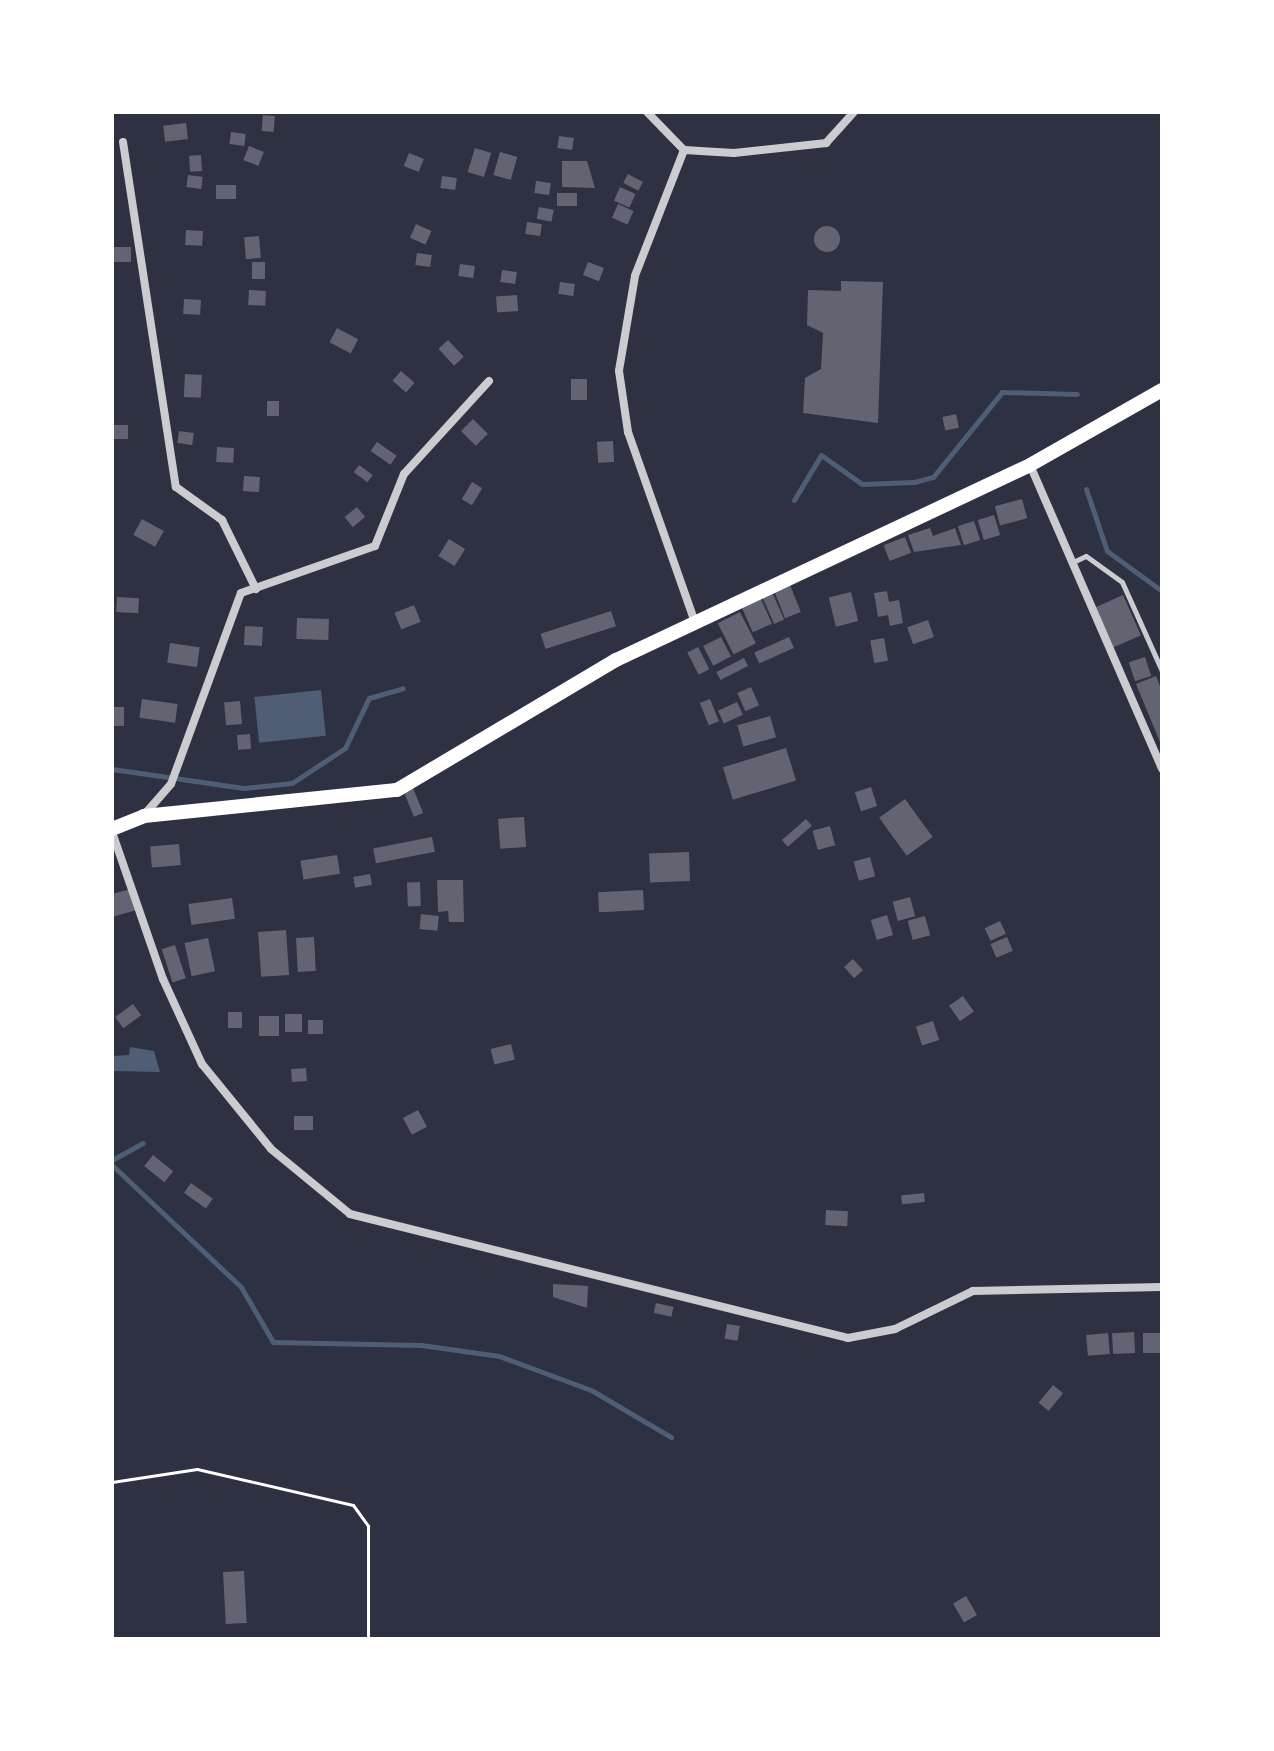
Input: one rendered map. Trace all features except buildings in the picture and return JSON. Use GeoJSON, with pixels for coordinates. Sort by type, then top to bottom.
{"type":"FeatureCollection","features":[{"type":"Feature","properties":{"kind":"main road"},"geometry":{"type":"LineString","coordinates":[[112,830],[144,816],[397,790],[504,720],[695,622],[1030,465],[1162,390]]}},
{"type":"Feature","properties":{"kind":"street"},"geometry":{"type":"LineString","coordinates":[[647,112],[684,150],[787,153],[826,143],[854,112]]}},
{"type":"Feature","properties":{"kind":"street"},"geometry":{"type":"LineString","coordinates":[[123,142],[176,487],[222,520],[256,589]]}},
{"type":"Feature","properties":{"kind":"street"},"geometry":{"type":"LineString","coordinates":[[684,150],[635,276],[619,371],[628,432],[695,622]]}},
{"type":"Feature","properties":{"kind":"street"},"geometry":{"type":"LineString","coordinates":[[144,816],[171,784],[241,593],[375,546],[404,474],[489,381]]}},
{"type":"Feature","properties":{"kind":"street"},"geometry":{"type":"LineString","coordinates":[[1030,465],[1162,769]]}},
{"type":"Feature","properties":{"kind":"street"},"geometry":{"type":"LineString","coordinates":[[112,830],[163,979],[202,1064],[271,1149],[350,1214],[848,1338],[895,1329],[973,1291],[1162,1287]]}},
{"type":"Feature","properties":{"kind":"lane"},"geometry":{"type":"LineString","coordinates":[[1072,562],[1086,556],[1122,582],[1162,671]]}},
{"type":"Feature","properties":{"kind":"path"},"geometry":{"type":"LineString","coordinates":[[112,1482],[197,1469],[353,1505],[368,1526],[368,1639]]}},
{"type":"Feature","properties":{"kind":"water"},"geometry":{"type":"Polygon","coordinates":[[[321,690],[326,736],[259,743],[254,697],[321,690]]]}},
{"type":"Feature","properties":{"kind":"water"},"geometry":{"type":"Polygon","coordinates":[[[130,1047],[154,1051],[160,1072],[112,1071],[112,1056],[129,1055],[130,1047]]]}},
{"type":"Feature","properties":{"kind":"waterway"},"geometry":{"type":"LineString","coordinates":[[794,500],[821,455],[862,484],[914,482],[933,477],[1002,392],[1077,394]]}},
{"type":"Feature","properties":{"kind":"waterway"},"geometry":{"type":"LineString","coordinates":[[1086,489],[1107,551],[1162,591]]}},
{"type":"Feature","properties":{"kind":"waterway"},"geometry":{"type":"LineString","coordinates":[[112,769],[244,788],[292,783],[345,748],[369,698],[403,688]]}},
{"type":"Feature","properties":{"kind":"waterway"},"geometry":{"type":"LineString","coordinates":[[112,1160],[143,1143]]}},
{"type":"Feature","properties":{"kind":"waterway"},"geometry":{"type":"LineString","coordinates":[[112,1165],[241,1287],[273,1342],[421,1345],[499,1356],[591,1390],[671,1437]]}}]}
